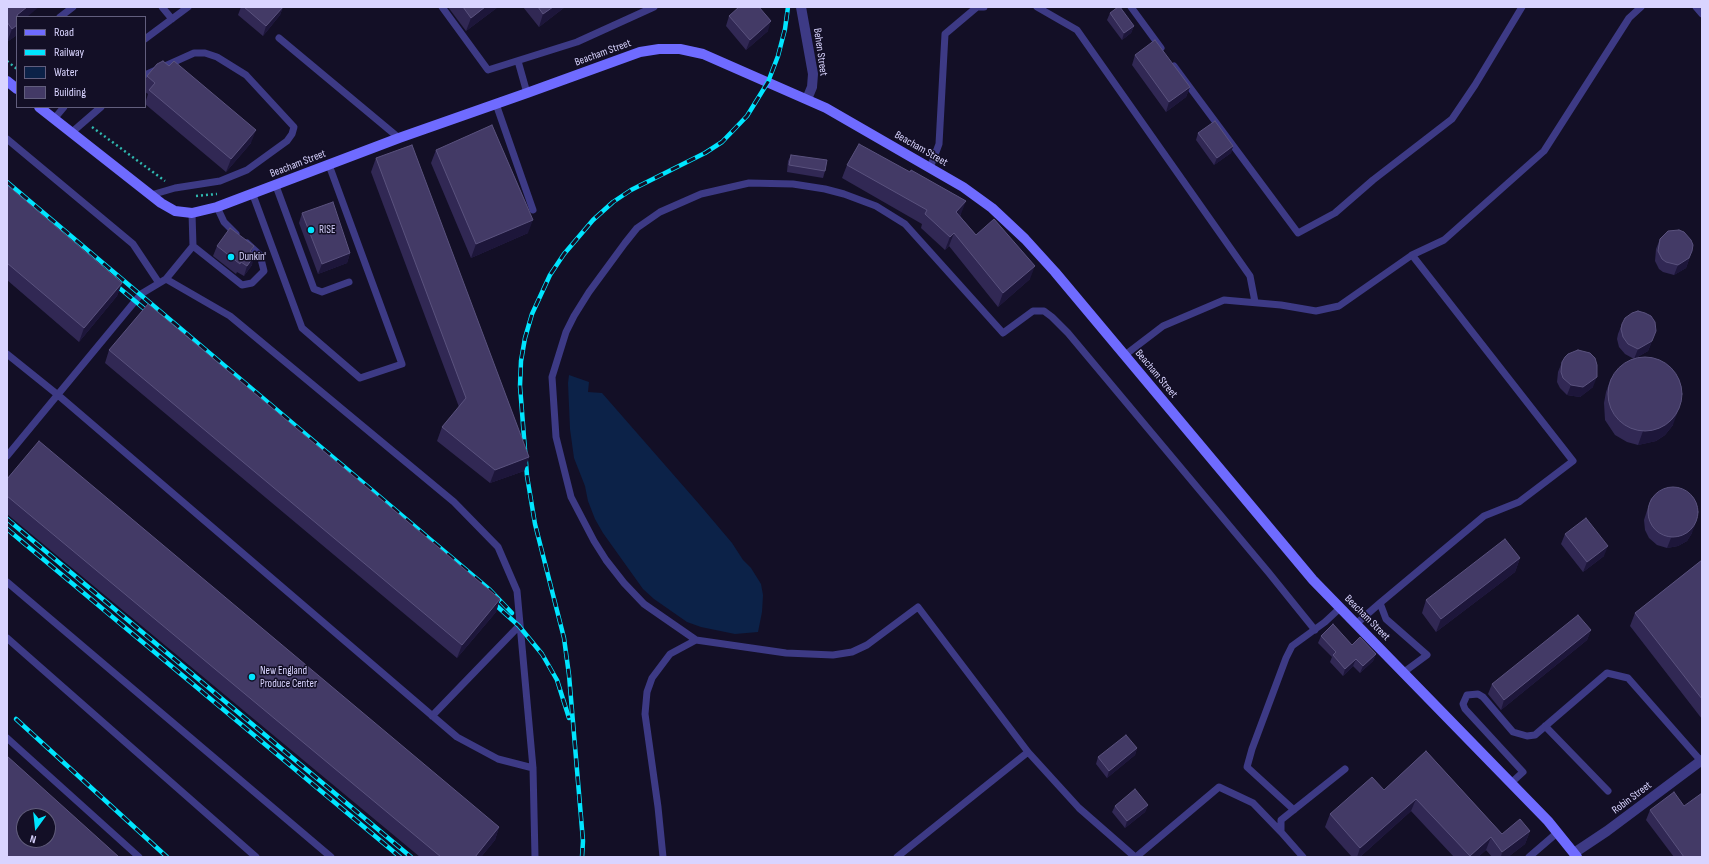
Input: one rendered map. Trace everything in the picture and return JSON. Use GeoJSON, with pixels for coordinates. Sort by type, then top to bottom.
{"type":"FeatureCollection","features":[{"type":"Feature","properties":{"kind":"main road","name":"Beacham Street"},"geometry":{"type":"LineString","coordinates":[[40,108],[161,203],[175,211],[192,213],[217,207],[253,195],[400,138],[640,52],[667,48],[703,54],[807,99],[843,117],[930,168],[978,198],[1008,222],[1040,255],[1298,563],[1558,832],[1573,856]]}},
{"type":"Feature","properties":{"kind":"main road"},"geometry":{"type":"LineString","coordinates":[[7,81],[16,88]]}},
{"type":"Feature","properties":{"kind":"street","name":"Behen Street"},"geometry":{"type":"LineString","coordinates":[[801,7],[813,74],[812,87],[807,99]]}},
{"type":"Feature","properties":{"kind":"street","name":"Robin Street"},"geometry":{"type":"LineString","coordinates":[[1573,856],[1702,760]]}},
{"type":"Feature","properties":{"kind":"lane"},"geometry":{"type":"LineString","coordinates":[[61,16],[73,7]]}},
{"type":"Feature","properties":{"kind":"lane"},"geometry":{"type":"LineString","coordinates":[[162,7],[172,19]]}},
{"type":"Feature","properties":{"kind":"lane"},"geometry":{"type":"LineString","coordinates":[[146,38],[188,7]]}},
{"type":"Feature","properties":{"kind":"lane"},"geometry":{"type":"LineString","coordinates":[[442,7],[488,70],[577,42],[654,7]]}},
{"type":"Feature","properties":{"kind":"lane"},"geometry":{"type":"LineString","coordinates":[[930,168],[939,144],[945,34],[977,7],[984,7]]}},
{"type":"Feature","properties":{"kind":"lane"},"geometry":{"type":"LineString","coordinates":[[1037,7],[1077,30],[1250,276],[1255,302]]}},
{"type":"Feature","properties":{"kind":"lane"},"geometry":{"type":"LineString","coordinates":[[1131,7],[1298,233],[1335,213],[1373,180],[1452,119],[1475,85],[1522,7]]}},
{"type":"Feature","properties":{"kind":"lane"},"geometry":{"type":"LineString","coordinates":[[1125,355],[1163,326],[1224,300],[1281,305],[1316,311],[1339,306],[1412,254],[1444,240],[1544,151],[1629,18],[1641,7]]}},
{"type":"Feature","properties":{"kind":"lane"},"geometry":{"type":"LineString","coordinates":[[1696,7],[1702,14]]}},
{"type":"Feature","properties":{"kind":"lane"},"geometry":{"type":"LineString","coordinates":[[279,38],[400,138]]}},
{"type":"Feature","properties":{"kind":"lane"},"geometry":{"type":"LineString","coordinates":[[146,75],[194,53],[205,53],[217,57],[246,75],[294,127],[292,134],[287,141],[247,170],[220,181],[176,188],[151,195]]}},
{"type":"Feature","properties":{"kind":"lane"},"geometry":{"type":"LineString","coordinates":[[518,61],[527,93]]}},
{"type":"Feature","properties":{"kind":"lane"},"geometry":{"type":"LineString","coordinates":[[496,104],[533,210]]}},
{"type":"Feature","properties":{"kind":"lane"},"geometry":{"type":"LineString","coordinates":[[54,119],[63,108]]}},
{"type":"Feature","properties":{"kind":"lane"},"geometry":{"type":"LineString","coordinates":[[71,133],[100,108]]}},
{"type":"Feature","properties":{"kind":"lane"},"geometry":{"type":"LineString","coordinates":[[7,139],[133,244],[160,283]]}},
{"type":"Feature","properties":{"kind":"lane"},"geometry":{"type":"LineString","coordinates":[[253,195],[302,328],[360,378],[402,364],[329,165]]}},
{"type":"Feature","properties":{"kind":"lane"},"geometry":{"type":"LineString","coordinates":[[1303,857],[1253,803],[1219,787],[1135,857],[1079,808],[1028,752],[918,607],[867,645],[852,652],[832,655],[786,652],[696,640],[644,604],[606,560],[571,497],[556,437],[552,377],[566,332],[589,292],[637,228],[660,212],[701,194],[749,184],[775,183],[819,188],[844,194],[876,206],[905,224],[1003,333],[1033,311],[1044,311],[1052,317],[1073,339],[1264,566],[1315,630]]}},
{"type":"Feature","properties":{"kind":"lane"},"geometry":{"type":"LineString","coordinates":[[276,186],[314,289],[322,292],[349,282]]}},
{"type":"Feature","properties":{"kind":"lane"},"geometry":{"type":"LineString","coordinates":[[193,246],[242,284],[252,284],[264,271],[260,255],[224,222],[217,207]]}},
{"type":"Feature","properties":{"kind":"lane"},"geometry":{"type":"LineString","coordinates":[[7,456],[140,294],[166,279],[193,246],[192,213]]}},
{"type":"Feature","properties":{"kind":"lane"},"geometry":{"type":"LineString","coordinates":[[1356,624],[1484,516],[1520,502],[1573,461],[1412,254]]}},
{"type":"Feature","properties":{"kind":"lane"},"geometry":{"type":"LineString","coordinates":[[166,279],[230,316],[454,502],[498,547],[517,590],[519,626],[533,768],[535,857]]}},
{"type":"Feature","properties":{"kind":"lane"},"geometry":{"type":"LineString","coordinates":[[7,354],[58,395],[457,737],[498,759],[533,768]]}},
{"type":"Feature","properties":{"kind":"lane"},"geometry":{"type":"LineString","coordinates":[[7,582],[331,857]]}},
{"type":"Feature","properties":{"kind":"lane"},"geometry":{"type":"LineString","coordinates":[[1380,603],[1386,618],[1427,655],[1404,672]]}},
{"type":"Feature","properties":{"kind":"lane"},"geometry":{"type":"LineString","coordinates":[[1294,810],[1247,767],[1252,749],[1286,658],[1292,646],[1326,622],[1340,608]]}},
{"type":"Feature","properties":{"kind":"lane"},"geometry":{"type":"LineString","coordinates":[[432,716],[519,626]]}},
{"type":"Feature","properties":{"kind":"lane"},"geometry":{"type":"LineString","coordinates":[[7,638],[256,857]]}},
{"type":"Feature","properties":{"kind":"lane"},"geometry":{"type":"LineString","coordinates":[[663,857],[658,807],[645,714],[647,692],[652,678],[670,654],[696,640]]}},
{"type":"Feature","properties":{"kind":"lane"},"geometry":{"type":"LineString","coordinates":[[1511,783],[1523,772],[1465,709],[1463,704],[1464,698],[1467,695],[1473,693],[1483,697],[1513,732],[1527,736],[1535,735],[1607,673],[1628,678],[1702,760]]}},
{"type":"Feature","properties":{"kind":"lane"},"geometry":{"type":"LineString","coordinates":[[1545,726],[1608,791]]}},
{"type":"Feature","properties":{"kind":"lane"},"geometry":{"type":"LineString","coordinates":[[7,738],[139,857]]}},
{"type":"Feature","properties":{"kind":"lane"},"geometry":{"type":"LineString","coordinates":[[897,857],[1028,752]]}},
{"type":"Feature","properties":{"kind":"lane"},"geometry":{"type":"LineString","coordinates":[[1281,832],[1281,820],[1345,769]]}},
{"type":"Feature","properties":{"kind":"lane"},"geometry":{"type":"LineString","coordinates":[[1529,857],[1558,832]]}},
{"type":"Feature","properties":{"kind":"path"},"geometry":{"type":"LineString","coordinates":[[7,61],[16,68]]}},
{"type":"Feature","properties":{"kind":"path"},"geometry":{"type":"LineString","coordinates":[[85,121],[154,174],[176,188]]}},
{"type":"Feature","properties":{"kind":"path"},"geometry":{"type":"LineString","coordinates":[[192,196],[220,193]]}},
{"type":"Feature","properties":{"kind":"water"},"geometry":{"type":"Polygon","coordinates":[[[569,375],[589,382],[588,392],[602,393],[699,504],[751,568],[761,584],[763,595],[762,612],[758,632],[735,634],[701,627],[687,622],[654,599],[643,589],[603,533],[595,519],[588,501],[585,486],[574,458],[570,429],[569,375]]]}},
{"type":"Feature","properties":{"kind":"building"},"geometry":{"type":"Polygon","coordinates":[[[7,7],[27,7],[16,16],[16,26],[12,29],[7,22],[7,7]]]}},
{"type":"Feature","properties":{"kind":"building"},"geometry":{"type":"Polygon","coordinates":[[[244,7],[283,7],[266,26],[244,7]]]}},
{"type":"Feature","properties":{"kind":"building"},"geometry":{"type":"Polygon","coordinates":[[[463,7],[485,7],[471,18],[463,7]]]}},
{"type":"Feature","properties":{"kind":"building"},"geometry":{"type":"Polygon","coordinates":[[[538,7],[553,7],[543,14],[538,7]]]}},
{"type":"Feature","properties":{"kind":"building"},"geometry":{"type":"Polygon","coordinates":[[[739,7],[759,7],[771,21],[750,40],[729,16],[739,7]]]}},
{"type":"Feature","properties":{"kind":"building"},"geometry":{"type":"Polygon","coordinates":[[[1120,7],[1134,26],[1124,33],[1110,13],[1120,7]]]}},
{"type":"Feature","properties":{"kind":"building"},"geometry":{"type":"Polygon","coordinates":[[[1155,40],[1190,87],[1169,102],[1135,55],[1155,40]]]}},
{"type":"Feature","properties":{"kind":"building"},"geometry":{"type":"Polygon","coordinates":[[[163,61],[169,66],[174,61],[256,130],[231,159],[149,90],[155,83],[147,76],[157,64],[163,61]]]}},
{"type":"Feature","properties":{"kind":"building"},"geometry":{"type":"Polygon","coordinates":[[[1215,121],[1233,146],[1217,158],[1198,133],[1215,121]]]}},
{"type":"Feature","properties":{"kind":"building"},"geometry":{"type":"Polygon","coordinates":[[[492,125],[533,220],[476,244],[436,150],[492,125]]]}},
{"type":"Feature","properties":{"kind":"building"},"geometry":{"type":"Polygon","coordinates":[[[859,144],[910,172],[911,170],[966,201],[956,212],[976,235],[994,219],[1035,266],[1003,293],[954,233],[950,237],[925,214],[927,210],[847,165],[859,144]]]}},
{"type":"Feature","properties":{"kind":"building"},"geometry":{"type":"Polygon","coordinates":[[[412,145],[529,457],[495,470],[442,427],[466,398],[376,158],[412,145]]]}},
{"type":"Feature","properties":{"kind":"building"},"geometry":{"type":"Polygon","coordinates":[[[791,155],[827,160],[825,171],[789,165],[791,155]]]}},
{"type":"Feature","properties":{"kind":"building"},"geometry":{"type":"Polygon","coordinates":[[[7,185],[122,283],[84,328],[7,263],[7,185]]]}},
{"type":"Feature","properties":{"kind":"building"},"geometry":{"type":"Polygon","coordinates":[[[333,202],[350,253],[322,264],[302,213],[333,202]]]}},
{"type":"Feature","properties":{"kind":"building"},"geometry":{"type":"Polygon","coordinates":[[[230,228],[254,246],[250,251],[255,255],[247,266],[241,262],[240,264],[217,246],[230,228]]]}},
{"type":"Feature","properties":{"kind":"building"},"geometry":{"type":"Polygon","coordinates":[[[1679,230],[1684,232],[1691,240],[1693,245],[1689,258],[1678,265],[1666,262],[1662,259],[1658,251],[1660,239],[1668,231],[1679,230]]]}},
{"type":"Feature","properties":{"kind":"building"},"geometry":{"type":"Polygon","coordinates":[[[148,304],[500,599],[462,645],[109,350],[148,304]]]}},
{"type":"Feature","properties":{"kind":"building"},"geometry":{"type":"Polygon","coordinates":[[[1638,311],[1651,316],[1655,322],[1656,331],[1652,341],[1638,349],[1628,344],[1623,337],[1621,329],[1625,318],[1638,311]]]}},
{"type":"Feature","properties":{"kind":"building"},"geometry":{"type":"Polygon","coordinates":[[[1578,350],[1590,353],[1595,358],[1597,365],[1597,377],[1583,387],[1571,385],[1563,378],[1561,372],[1562,362],[1565,357],[1568,354],[1578,350]]]}},
{"type":"Feature","properties":{"kind":"building"},"geometry":{"type":"Polygon","coordinates":[[[1645,357],[1659,360],[1671,368],[1679,380],[1682,394],[1679,408],[1671,420],[1659,428],[1645,431],[1631,428],[1619,420],[1611,408],[1608,394],[1611,380],[1619,368],[1631,360],[1645,357]]]}},
{"type":"Feature","properties":{"kind":"building","name":"New England Produce Center"},"geometry":{"type":"Polygon","coordinates":[[[39,441],[499,827],[475,857],[441,857],[7,496],[7,479],[39,441]]]}},
{"type":"Feature","properties":{"kind":"building"},"geometry":{"type":"Polygon","coordinates":[[[1668,487],[1678,487],[1691,494],[1698,507],[1698,517],[1691,530],[1678,537],[1668,537],[1659,533],[1652,526],[1648,517],[1648,507],[1652,498],[1659,491],[1668,487]]]}},
{"type":"Feature","properties":{"kind":"building"},"geometry":{"type":"Polygon","coordinates":[[[1586,518],[1608,546],[1587,562],[1565,534],[1586,518]]]}},
{"type":"Feature","properties":{"kind":"building"},"geometry":{"type":"Polygon","coordinates":[[[1505,539],[1520,558],[1441,619],[1426,600],[1505,539]]]}},
{"type":"Feature","properties":{"kind":"building"},"geometry":{"type":"Polygon","coordinates":[[[1702,560],[1702,699],[1635,613],[1702,560]]]}},
{"type":"Feature","properties":{"kind":"building"},"geometry":{"type":"Polygon","coordinates":[[[1578,615],[1591,630],[1504,700],[1492,684],[1578,615]]]}},
{"type":"Feature","properties":{"kind":"building"},"geometry":{"type":"Polygon","coordinates":[[[1333,624],[1352,645],[1360,637],[1376,654],[1363,666],[1356,659],[1345,669],[1333,655],[1336,652],[1321,636],[1333,624]]]}},
{"type":"Feature","properties":{"kind":"building"},"geometry":{"type":"Polygon","coordinates":[[[1126,735],[1137,748],[1109,771],[1098,757],[1126,735]]]}},
{"type":"Feature","properties":{"kind":"building"},"geometry":{"type":"Polygon","coordinates":[[[1426,751],[1502,834],[1520,819],[1530,831],[1502,852],[1491,837],[1470,856],[1416,799],[1360,848],[1330,814],[1372,777],[1384,790],[1426,751]]]}},
{"type":"Feature","properties":{"kind":"building"},"geometry":{"type":"Polygon","coordinates":[[[7,756],[119,857],[7,857],[7,756]]]}},
{"type":"Feature","properties":{"kind":"building"},"geometry":{"type":"Polygon","coordinates":[[[1135,789],[1148,805],[1127,821],[1115,806],[1135,789]]]}},
{"type":"Feature","properties":{"kind":"building"},"geometry":{"type":"Polygon","coordinates":[[[1674,792],[1684,806],[1702,793],[1702,857],[1684,857],[1650,810],[1674,792]]]}},
{"type":"Feature","properties":{"kind":"railway"},"geometry":{"type":"LineString","coordinates":[[582,857],[583,841],[569,675],[564,638],[535,524],[527,476],[520,386],[521,361],[525,338],[532,314],[550,275],[564,254],[593,220],[613,202],[631,190],[705,153],[722,142],[747,116],[768,82],[778,56],[785,29],[788,7]]}},
{"type":"Feature","properties":{"kind":"railway"},"geometry":{"type":"LineString","coordinates":[[7,182],[490,590],[512,613]]}},
{"type":"Feature","properties":{"kind":"railway"},"geometry":{"type":"LineString","coordinates":[[111,281],[153,316]]}},
{"type":"Feature","properties":{"kind":"railway"},"geometry":{"type":"LineString","coordinates":[[7,519],[411,857]]}},
{"type":"Feature","properties":{"kind":"railway"},"geometry":{"type":"LineString","coordinates":[[7,529],[400,857]]}},
{"type":"Feature","properties":{"kind":"railway"},"geometry":{"type":"LineString","coordinates":[[489,599],[519,626],[542,654],[557,680],[569,718]]}},
{"type":"Feature","properties":{"kind":"railway"},"geometry":{"type":"LineString","coordinates":[[16,719],[167,857]]}},
{"type":"Feature","properties":{"kind":"place","name":"RISE"},"geometry":{"type":"Point","coordinates":[311,230]}},
{"type":"Feature","properties":{"kind":"place","name":"Dunkin'"},"geometry":{"type":"Point","coordinates":[231,257]}},
{"type":"Feature","properties":{"kind":"place","name":"New England Produce Center"},"geometry":{"type":"Point","coordinates":[252,677]}}]}
